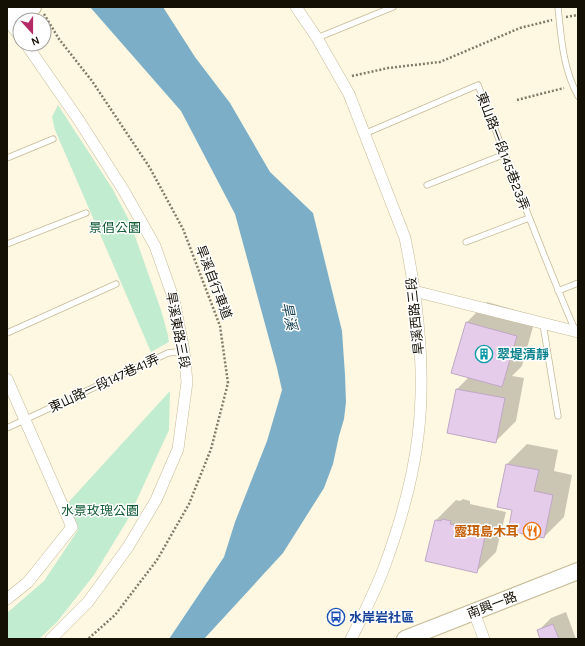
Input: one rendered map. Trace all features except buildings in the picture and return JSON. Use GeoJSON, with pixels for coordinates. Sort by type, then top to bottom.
{"type":"FeatureCollection","features":[{"type":"Feature","properties":{"kind":"street","name":"旱溪西路三段"},"geometry":{"type":"LineString","coordinates":[[296,7],[317,38],[349,94],[405,238],[418,322],[421,376],[418,436],[407,494],[385,565],[351,639]]}},
{"type":"Feature","properties":{"kind":"street"},"geometry":{"type":"LineString","coordinates":[[7,16],[35,10]]}},
{"type":"Feature","properties":{"kind":"street","name":"旱溪東路三段"},"geometry":{"type":"LineString","coordinates":[[32,52],[78,119],[120,184],[155,246],[174,300],[184,350],[187,382],[178,449],[156,500],[128,547],[88,602],[51,639]]}},
{"type":"Feature","properties":{"kind":"street"},"geometry":{"type":"LineString","coordinates":[[414,291],[577,332]]}},
{"type":"Feature","properties":{"kind":"street"},"geometry":{"type":"LineString","coordinates":[[7,379],[72,527],[28,582],[7,599]]}},
{"type":"Feature","properties":{"kind":"street","name":"南興一路"},"geometry":{"type":"LineString","coordinates":[[406,639],[578,571]]}},
{"type":"Feature","properties":{"kind":"street"},"geometry":{"type":"LineString","coordinates":[[474,612],[484,639]]}},
{"type":"Feature","properties":{"kind":"lane"},"geometry":{"type":"LineString","coordinates":[[317,38],[393,7]]}},
{"type":"Feature","properties":{"kind":"lane"},"geometry":{"type":"LineString","coordinates":[[558,7],[565,64],[578,96]]}},
{"type":"Feature","properties":{"kind":"lane","name":"東山路一段145巷23弄"},"geometry":{"type":"LineString","coordinates":[[364,134],[478,85],[528,218],[558,291],[577,332]]}},
{"type":"Feature","properties":{"kind":"lane"},"geometry":{"type":"LineString","coordinates":[[7,158],[53,139]]}},
{"type":"Feature","properties":{"kind":"lane"},"geometry":{"type":"LineString","coordinates":[[426,185],[505,154]]}},
{"type":"Feature","properties":{"kind":"lane"},"geometry":{"type":"LineString","coordinates":[[7,244],[86,213]]}},
{"type":"Feature","properties":{"kind":"lane"},"geometry":{"type":"LineString","coordinates":[[466,242],[528,218]]}},
{"type":"Feature","properties":{"kind":"lane"},"geometry":{"type":"LineString","coordinates":[[558,291],[578,283]]}},
{"type":"Feature","properties":{"kind":"lane"},"geometry":{"type":"LineString","coordinates":[[7,333],[116,284]]}},
{"type":"Feature","properties":{"kind":"lane"},"geometry":{"type":"LineString","coordinates":[[543,324],[558,416]]}},
{"type":"Feature","properties":{"kind":"lane","name":"東山路一段147巷41弄"},"geometry":{"type":"LineString","coordinates":[[7,428],[168,353],[184,350]]}},
{"type":"Feature","properties":{"kind":"path","name":"旱溪自行車道"},"geometry":{"type":"LineString","coordinates":[[35,10],[60,39],[92,81],[150,168],[182,229],[220,326],[228,383],[211,449],[189,504],[157,560],[114,615],[88,639]]}},
{"type":"Feature","properties":{"kind":"path"},"geometry":{"type":"LineString","coordinates":[[341,78],[388,68],[440,62],[520,28],[559,19]]}},
{"type":"Feature","properties":{"kind":"path"},"geometry":{"type":"LineString","coordinates":[[517,100],[573,86]]}},
{"type":"Feature","properties":{"kind":"green space","name":"景倡公園"},"geometry":{"type":"Polygon","coordinates":[[[58,105],[112,188],[130,222],[160,307],[168,335],[169,342],[151,352],[55,130],[52,117],[58,105]]]}},
{"type":"Feature","properties":{"kind":"green space","name":"水景玫瑰公園"},"geometry":{"type":"Polygon","coordinates":[[[170,391],[169,430],[128,519],[94,575],[57,622],[39,639],[7,639],[7,613],[44,581],[78,530],[66,505],[170,391]]]}},
{"type":"Feature","properties":{"kind":"water","name":"旱溪"},"geometry":{"type":"Polygon","coordinates":[[[90,7],[163,7],[195,57],[230,103],[270,172],[313,213],[342,331],[346,402],[344,419],[333,464],[324,488],[283,553],[204,639],[169,639],[224,557],[235,522],[267,441],[282,390],[235,214],[181,111],[90,7]]]}},
{"type":"Feature","properties":{"kind":"place","name":"翠堤清靜"},"geometry":{"type":"Point","coordinates":[484,354]}},
{"type":"Feature","properties":{"kind":"place","name":"露珥島木耳"},"geometry":{"type":"Point","coordinates":[532,531]}},
{"type":"Feature","properties":{"kind":"place","name":"水岸岩社區"},"geometry":{"type":"Point","coordinates":[336,617]}}]}
